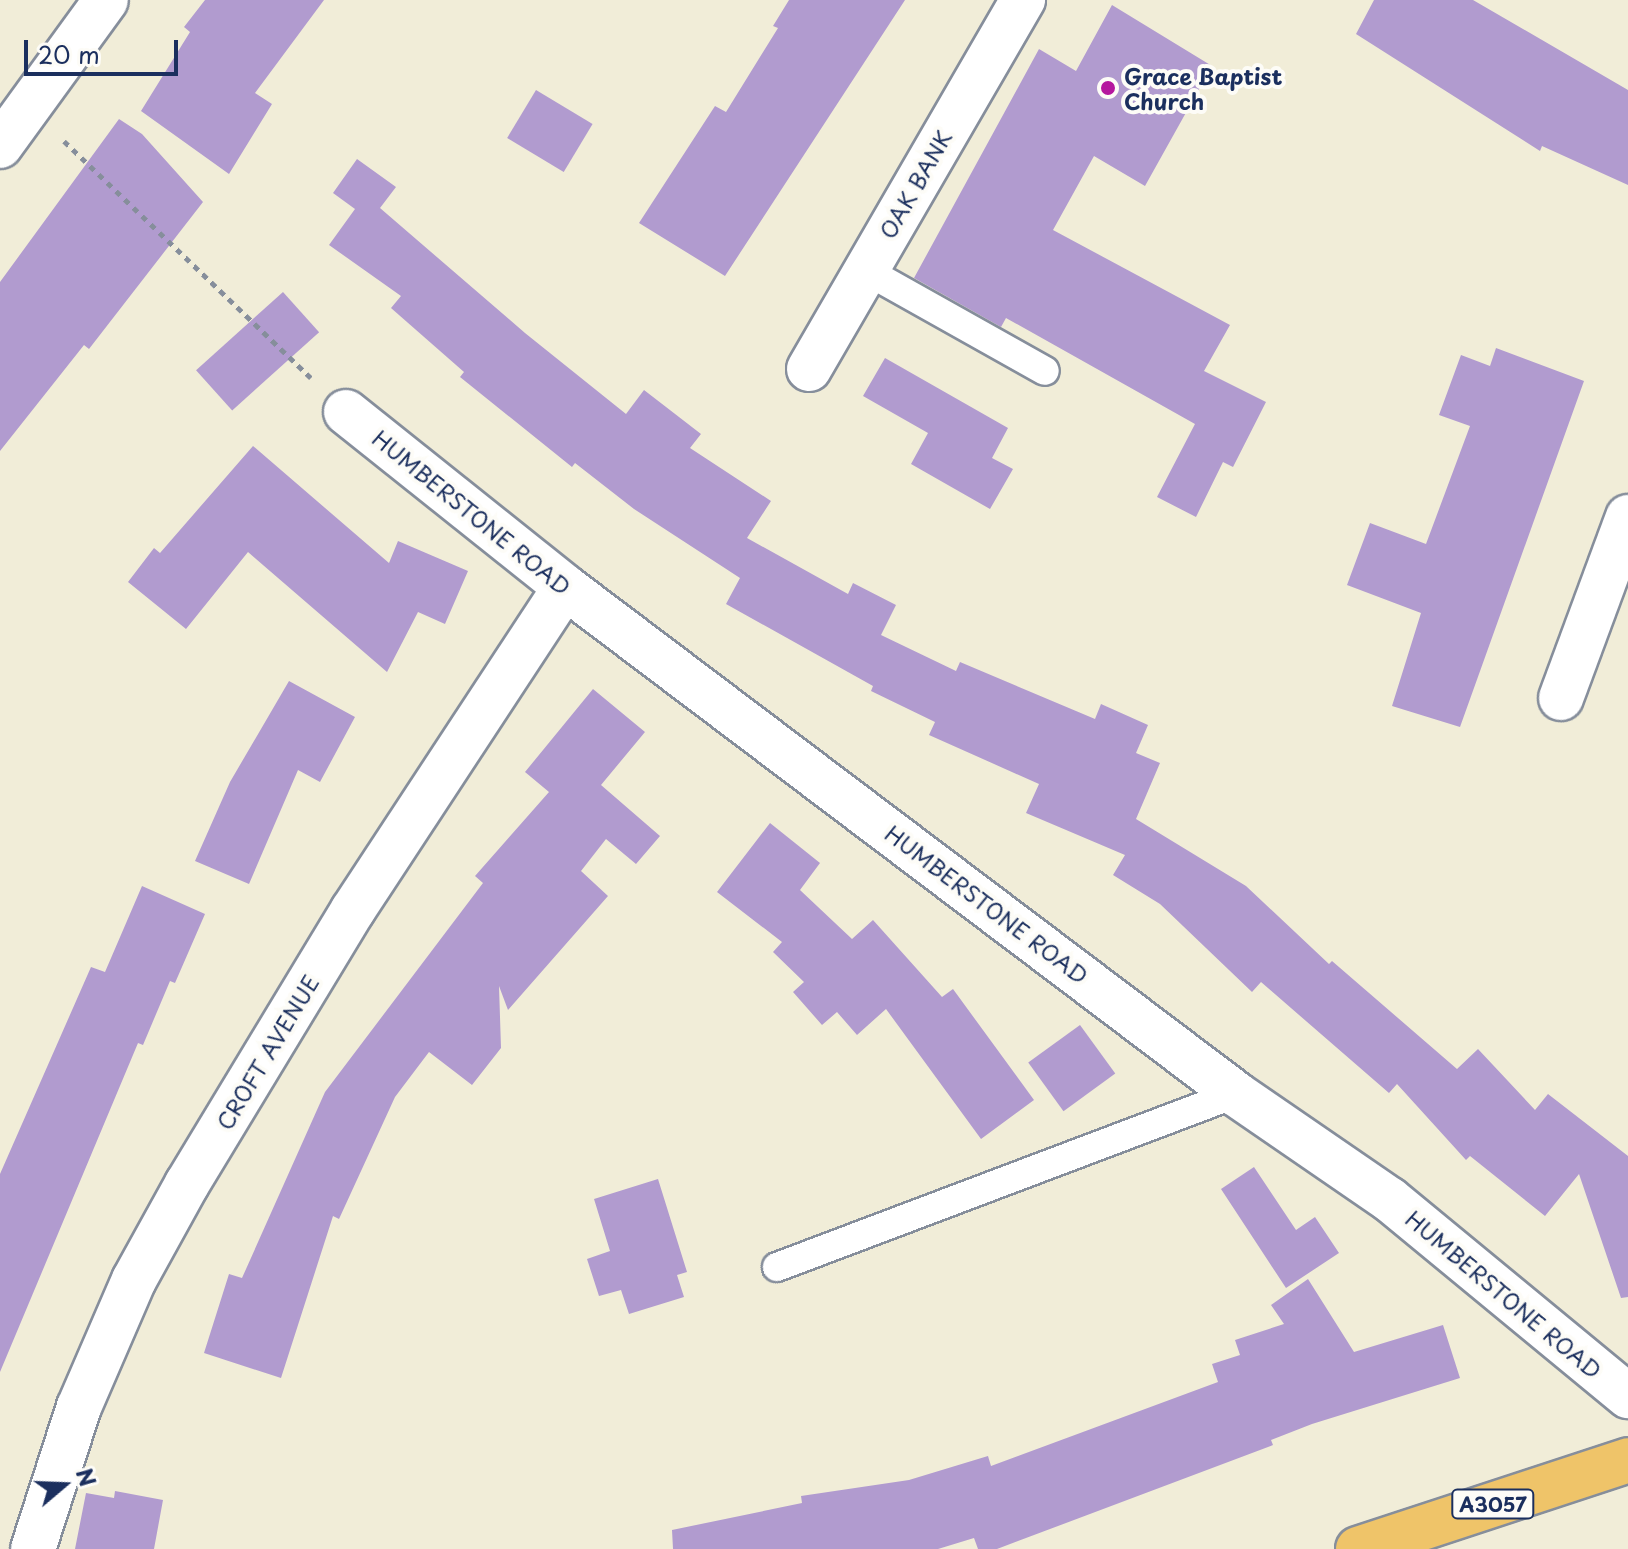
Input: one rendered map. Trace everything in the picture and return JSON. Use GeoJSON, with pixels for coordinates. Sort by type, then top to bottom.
{"type":"FeatureCollection","features":[{"type":"Feature","properties":{"kind":"main road","name":"A3057"},"geometry":{"type":"LineString","coordinates":[[1358,1549],[1628,1460]]}},
{"type":"Feature","properties":{"kind":"street"},"geometry":{"type":"LineString","coordinates":[[11,130],[106,0]]}},
{"type":"Feature","properties":{"kind":"street","name":"OAK BANK"},"geometry":{"type":"LineString","coordinates":[[809,369],[1023,0]]}},
{"type":"Feature","properties":{"kind":"street","name":"HUMBERSTONE ROAD"},"geometry":{"type":"LineString","coordinates":[[346,412],[565,587],[1236,1094],[1389,1199],[1628,1396]]}},
{"type":"Feature","properties":{"kind":"street"},"geometry":{"type":"LineString","coordinates":[[1561,698],[1628,517]]}},
{"type":"Feature","properties":{"kind":"street","name":"CROFT AVENUE"},"geometry":{"type":"LineString","coordinates":[[33,1549],[79,1407],[134,1280],[179,1197],[353,910],[565,587]]}},
{"type":"Feature","properties":{"kind":"lane"},"geometry":{"type":"LineString","coordinates":[[865,270],[1045,371]]}},
{"type":"Feature","properties":{"kind":"lane"},"geometry":{"type":"LineString","coordinates":[[777,1267],[1236,1094]]}},
{"type":"Feature","properties":{"kind":"path"},"geometry":{"type":"LineString","coordinates":[[11,130],[61,137],[346,412]]}},
{"type":"Feature","properties":{"kind":"building"},"geometry":{"type":"Polygon","coordinates":[[[205,0],[324,0],[255,93],[272,104],[229,174],[141,111],[190,32],[184,27],[205,0]]]}},
{"type":"Feature","properties":{"kind":"building"},"geometry":{"type":"Polygon","coordinates":[[[789,0],[905,0],[725,276],[639,223],[715,106],[726,112],[778,28],[773,26],[789,0]]]}},
{"type":"Feature","properties":{"kind":"building"},"geometry":{"type":"Polygon","coordinates":[[[1374,0],[1473,0],[1628,90],[1628,185],[1542,146],[1540,151],[1356,34],[1374,0]]]}},
{"type":"Feature","properties":{"kind":"building"},"geometry":{"type":"Polygon","coordinates":[[[1112,5],[1212,66],[1145,186],[1094,156],[1053,230],[1230,325],[1204,371],[1266,402],[1233,467],[1223,462],[1196,517],[1157,497],[1195,424],[1006,318],[1001,327],[914,278],[1039,49],[1076,71],[1112,5]]]}},
{"type":"Feature","properties":{"kind":"building"},"geometry":{"type":"Polygon","coordinates":[[[536,90],[593,124],[564,172],[507,138],[536,90]]]}},
{"type":"Feature","properties":{"kind":"building"},"geometry":{"type":"Polygon","coordinates":[[[119,119],[142,134],[203,202],[89,349],[84,345],[0,451],[0,282],[119,119]]]}},
{"type":"Feature","properties":{"kind":"building"},"geometry":{"type":"Polygon","coordinates":[[[357,159],[396,187],[380,208],[525,333],[626,414],[644,390],[701,434],[690,448],[771,501],[747,538],[848,594],[853,583],[896,605],[881,635],[956,671],[960,662],[1095,719],[1101,704],[1148,725],[1136,753],[1160,763],[1136,819],[1246,886],[1329,964],[1332,961],[1457,1069],[1478,1049],[1535,1110],[1548,1094],[1628,1156],[1628,1297],[1621,1298],[1579,1174],[1545,1216],[1470,1156],[1466,1160],[1397,1084],[1389,1093],[1261,982],[1252,992],[1160,904],[1113,875],[1125,855],[1026,813],[1039,784],[929,735],[935,722],[871,691],[873,686],[726,604],[740,578],[634,509],[575,463],[572,467],[460,377],[464,372],[391,308],[401,296],[329,245],[355,209],[333,193],[357,159]]]}},
{"type":"Feature","properties":{"kind":"building"},"geometry":{"type":"Polygon","coordinates":[[[283,292],[319,332],[232,410],[196,370],[283,292]]]}},
{"type":"Feature","properties":{"kind":"building"},"geometry":{"type":"Polygon","coordinates":[[[1496,348],[1584,381],[1460,727],[1392,706],[1421,613],[1347,585],[1370,523],[1426,544],[1470,426],[1439,415],[1461,355],[1490,366],[1496,348]]]}},
{"type":"Feature","properties":{"kind":"building"},"geometry":{"type":"Polygon","coordinates":[[[885,358],[1008,428],[992,458],[1013,469],[990,509],[911,464],[928,433],[863,396],[885,358]]]}},
{"type":"Feature","properties":{"kind":"building"},"geometry":{"type":"Polygon","coordinates":[[[253,446],[389,563],[398,541],[468,571],[445,624],[418,612],[387,672],[248,552],[186,629],[128,582],[154,548],[160,553],[253,446]]]}},
{"type":"Feature","properties":{"kind":"building"},"geometry":{"type":"Polygon","coordinates":[[[289,681],[355,717],[320,782],[298,770],[249,884],[195,861],[230,782],[289,681]]]}},
{"type":"Feature","properties":{"kind":"building"},"geometry":{"type":"Polygon","coordinates":[[[593,689],[645,732],[601,785],[660,836],[636,864],[606,839],[581,871],[608,896],[508,1010],[499,986],[501,1048],[472,1085],[429,1052],[395,1097],[339,1219],[333,1216],[281,1378],[204,1353],[229,1274],[242,1278],[325,1092],[483,883],[475,876],[549,792],[525,772],[593,689]]]}},
{"type":"Feature","properties":{"kind":"building"},"geometry":{"type":"Polygon","coordinates":[[[770,823],[820,863],[800,890],[852,939],[873,920],[942,997],[953,989],[1034,1100],[981,1139],[886,1009],[857,1035],[837,1012],[822,1025],[793,992],[804,982],[773,952],[782,942],[717,892],[770,823]]]}},
{"type":"Feature","properties":{"kind":"building"},"geometry":{"type":"Polygon","coordinates":[[[142,886],[205,914],[175,983],[170,981],[143,1045],[138,1043],[0,1372],[0,1174],[91,967],[105,972],[142,886]]]}},
{"type":"Feature","properties":{"kind":"building"},"geometry":{"type":"Polygon","coordinates":[[[1080,1025],[1115,1074],[1063,1111],[1028,1063],[1080,1025]]]}},
{"type":"Feature","properties":{"kind":"building"},"geometry":{"type":"Polygon","coordinates":[[[1254,1167],[1296,1230],[1315,1217],[1339,1253],[1286,1288],[1221,1189],[1254,1167]]]}},
{"type":"Feature","properties":{"kind":"building"},"geometry":{"type":"Polygon","coordinates":[[[658,1179],[687,1272],[677,1275],[684,1297],[629,1314],[621,1290],[599,1296],[587,1259],[610,1251],[594,1199],[658,1179]]]}},
{"type":"Feature","properties":{"kind":"building"},"geometry":{"type":"Polygon","coordinates":[[[1308,1279],[1354,1352],[1443,1325],[1460,1378],[1312,1424],[1271,1440],[1273,1445],[997,1549],[978,1549],[974,1538],[938,1549],[673,1549],[672,1530],[802,1503],[801,1496],[909,1480],[988,1456],[991,1466],[1218,1382],[1212,1364],[1240,1355],[1235,1340],[1284,1324],[1271,1305],[1308,1279]]]}},
{"type":"Feature","properties":{"kind":"building"},"geometry":{"type":"Polygon","coordinates":[[[115,1491],[163,1500],[154,1549],[75,1549],[86,1493],[114,1498],[115,1491]]]}},
{"type":"Feature","properties":{"kind":"place","name":"Grace Baptist Church"},"geometry":{"type":"Point","coordinates":[1108,88]}}]}
